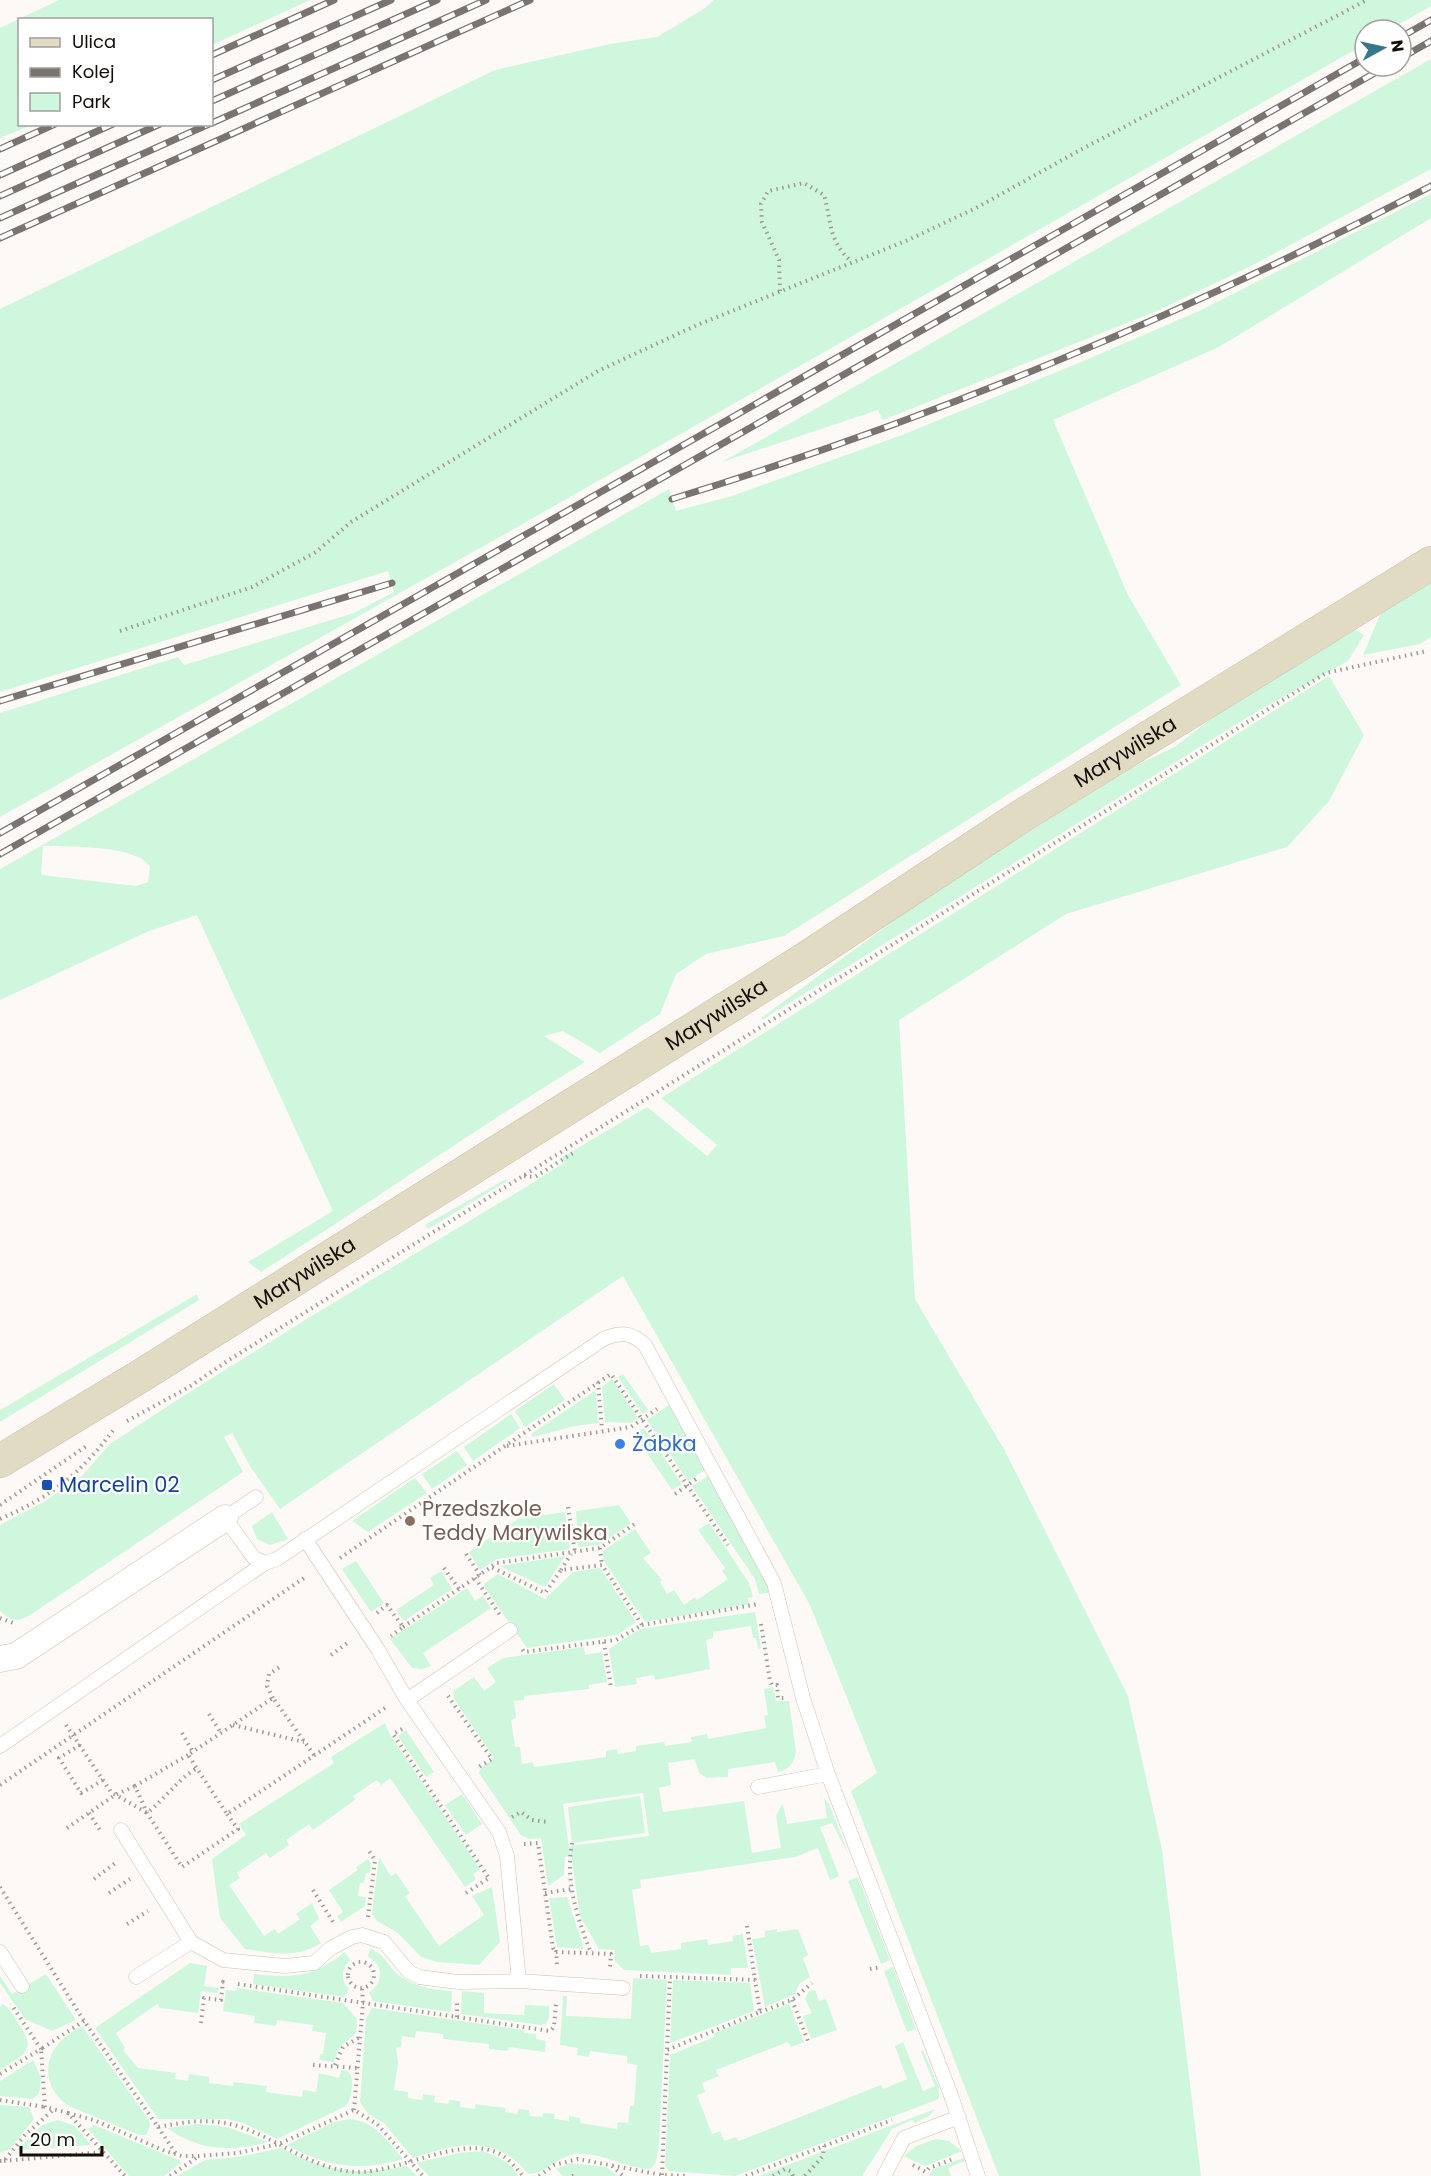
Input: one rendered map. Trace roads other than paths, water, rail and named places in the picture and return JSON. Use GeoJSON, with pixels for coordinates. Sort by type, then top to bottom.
{"type":"FeatureCollection","features":[{"type":"Feature","properties":{"kind":"street","name":"Marywilska"},"geometry":{"type":"LineString","coordinates":[[0,1461],[140,1377],[537,1128],[805,959],[1020,818],[1431,563]]}},
{"type":"Feature","properties":{"kind":"street"},"geometry":{"type":"LineString","coordinates":[[0,1659],[16,1656],[225,1518]]}},
{"type":"Feature","properties":{"kind":"lane"},"geometry":{"type":"LineString","coordinates":[[0,1746],[265,1563],[305,1539],[612,1335],[620,1333],[634,1335],[645,1345],[774,1583],[804,1698],[828,1774],[958,2117],[978,2176]]}},
{"type":"Feature","properties":{"kind":"lane"},"geometry":{"type":"LineString","coordinates":[[256,1497],[225,1518],[254,1558],[265,1563]]}},
{"type":"Feature","properties":{"kind":"lane"},"geometry":{"type":"LineString","coordinates":[[305,1539],[325,1569],[400,1701],[499,1832],[509,1868],[519,1982]]}},
{"type":"Feature","properties":{"kind":"lane"},"geometry":{"type":"LineString","coordinates":[[400,1701],[510,1630]]}},
{"type":"Feature","properties":{"kind":"lane"},"geometry":{"type":"LineString","coordinates":[[758,1787],[828,1774]]}},
{"type":"Feature","properties":{"kind":"lane"},"geometry":{"type":"LineString","coordinates":[[121,1830],[191,1942],[223,1960],[285,1966],[314,1963],[331,1948],[352,1936],[362,1935],[384,1942],[408,1971],[419,1977],[458,1982],[519,1982],[623,1988]]}},
{"type":"Feature","properties":{"kind":"lane"},"geometry":{"type":"LineString","coordinates":[[136,1977],[191,1942]]}},
{"type":"Feature","properties":{"kind":"lane"},"geometry":{"type":"LineString","coordinates":[[0,1952],[22,1986]]}},
{"type":"Feature","properties":{"kind":"lane"},"geometry":{"type":"LineString","coordinates":[[884,2176],[904,2138],[958,2117]]}},
{"type":"Feature","properties":{"kind":"railway"},"geometry":{"type":"LineString","coordinates":[[213,55],[334,0]]}},
{"type":"Feature","properties":{"kind":"railway"},"geometry":{"type":"LineString","coordinates":[[213,80],[391,0]]}},
{"type":"Feature","properties":{"kind":"railway"},"geometry":{"type":"LineString","coordinates":[[213,101],[437,0]]}},
{"type":"Feature","properties":{"kind":"railway"},"geometry":{"type":"LineString","coordinates":[[213,123],[486,0]]}},
{"type":"Feature","properties":{"kind":"railway"},"geometry":{"type":"LineString","coordinates":[[0,238],[530,0]]}},
{"type":"Feature","properties":{"kind":"railway"},"geometry":{"type":"LineString","coordinates":[[1413,30],[1431,20]]}},
{"type":"Feature","properties":{"kind":"railway"},"geometry":{"type":"LineString","coordinates":[[1413,51],[1431,41]]}},
{"type":"Feature","properties":{"kind":"railway"},"geometry":{"type":"LineString","coordinates":[[0,833],[1353,65]]}},
{"type":"Feature","properties":{"kind":"railway"},"geometry":{"type":"LineString","coordinates":[[0,854],[1366,78]]}},
{"type":"Feature","properties":{"kind":"railway"},"geometry":{"type":"LineString","coordinates":[[0,149],[51,126]]}},
{"type":"Feature","properties":{"kind":"railway"},"geometry":{"type":"LineString","coordinates":[[0,175],[109,126]]}},
{"type":"Feature","properties":{"kind":"railway"},"geometry":{"type":"LineString","coordinates":[[0,196],[156,126]]}},
{"type":"Feature","properties":{"kind":"railway"},"geometry":{"type":"LineString","coordinates":[[0,218],[205,126]]}},
{"type":"Feature","properties":{"kind":"railway"},"geometry":{"type":"LineString","coordinates":[[672,499],[868,434],[1059,360],[1246,278],[1431,186]]}},
{"type":"Feature","properties":{"kind":"railway"},"geometry":{"type":"LineString","coordinates":[[0,701],[392,583]]}},
{"type":"Feature","properties":{"kind":"place","name":"Żabka"},"geometry":{"type":"Point","coordinates":[620,1444]}},
{"type":"Feature","properties":{"kind":"place","name":"Marcelin 02"},"geometry":{"type":"Point","coordinates":[47,1485]}},
{"type":"Feature","properties":{"kind":"place","name":"Przedszkole Teddy Marywilska"},"geometry":{"type":"Point","coordinates":[410,1521]}}]}
